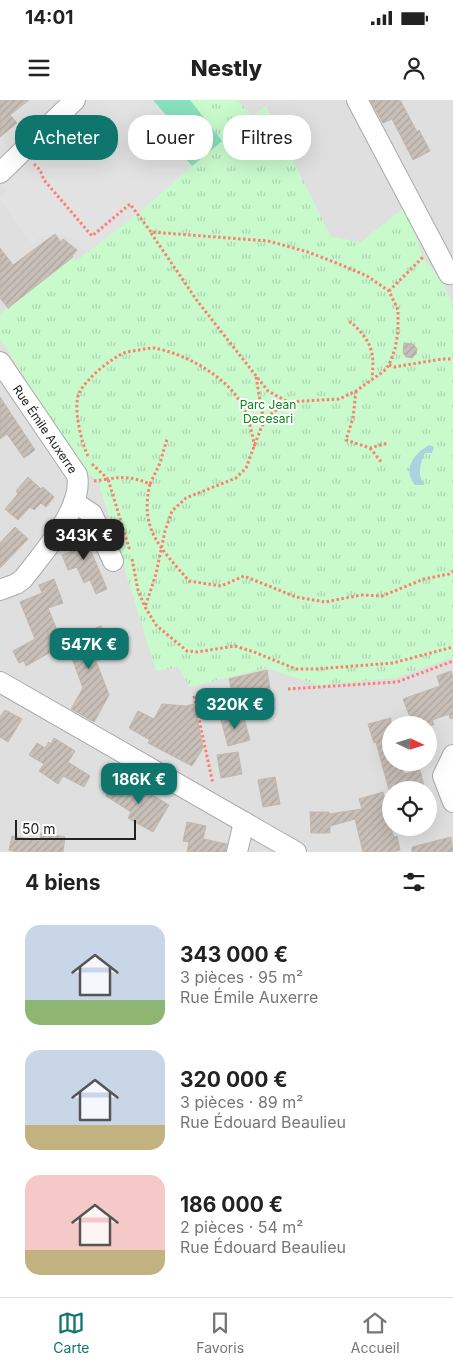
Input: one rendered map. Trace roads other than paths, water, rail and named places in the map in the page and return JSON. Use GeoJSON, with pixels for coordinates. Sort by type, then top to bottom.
{"type":"FeatureCollection","features":[{"type":"Feature","properties":{"kind":"street"},"geometry":{"type":"LineString","coordinates":[[357,100],[450,274]]}},
{"type":"Feature","properties":{"kind":"street"},"geometry":{"type":"LineString","coordinates":[[0,174],[65,104]]}},
{"type":"Feature","properties":{"kind":"street","name":"Rue Émile Auxerre"},"geometry":{"type":"LineString","coordinates":[[0,362],[77,475],[79,483],[66,521],[23,579],[0,590]]}},
{"type":"Feature","properties":{"kind":"street"},"geometry":{"type":"LineString","coordinates":[[74,502],[92,514],[113,561]]}},
{"type":"Feature","properties":{"kind":"street"},"geometry":{"type":"LineString","coordinates":[[0,682],[296,852]]}},
{"type":"Feature","properties":{"kind":"street"},"geometry":{"type":"LineString","coordinates":[[453,755],[443,776],[453,802]]}},
{"type":"Feature","properties":{"kind":"street"},"geometry":{"type":"LineString","coordinates":[[237,852],[244,822]]}},
{"type":"Feature","properties":{"kind":"water"},"geometry":{"type":"Polygon","coordinates":[[[429,445],[434,447],[432,453],[425,453],[420,469],[420,477],[424,485],[415,485],[410,473],[412,462],[429,445]]]}},
{"type":"Feature","properties":{"kind":"park label","name":"Parc Jean Decesari"},"geometry":{"type":"Point","coordinates":[268,411]}}]}
